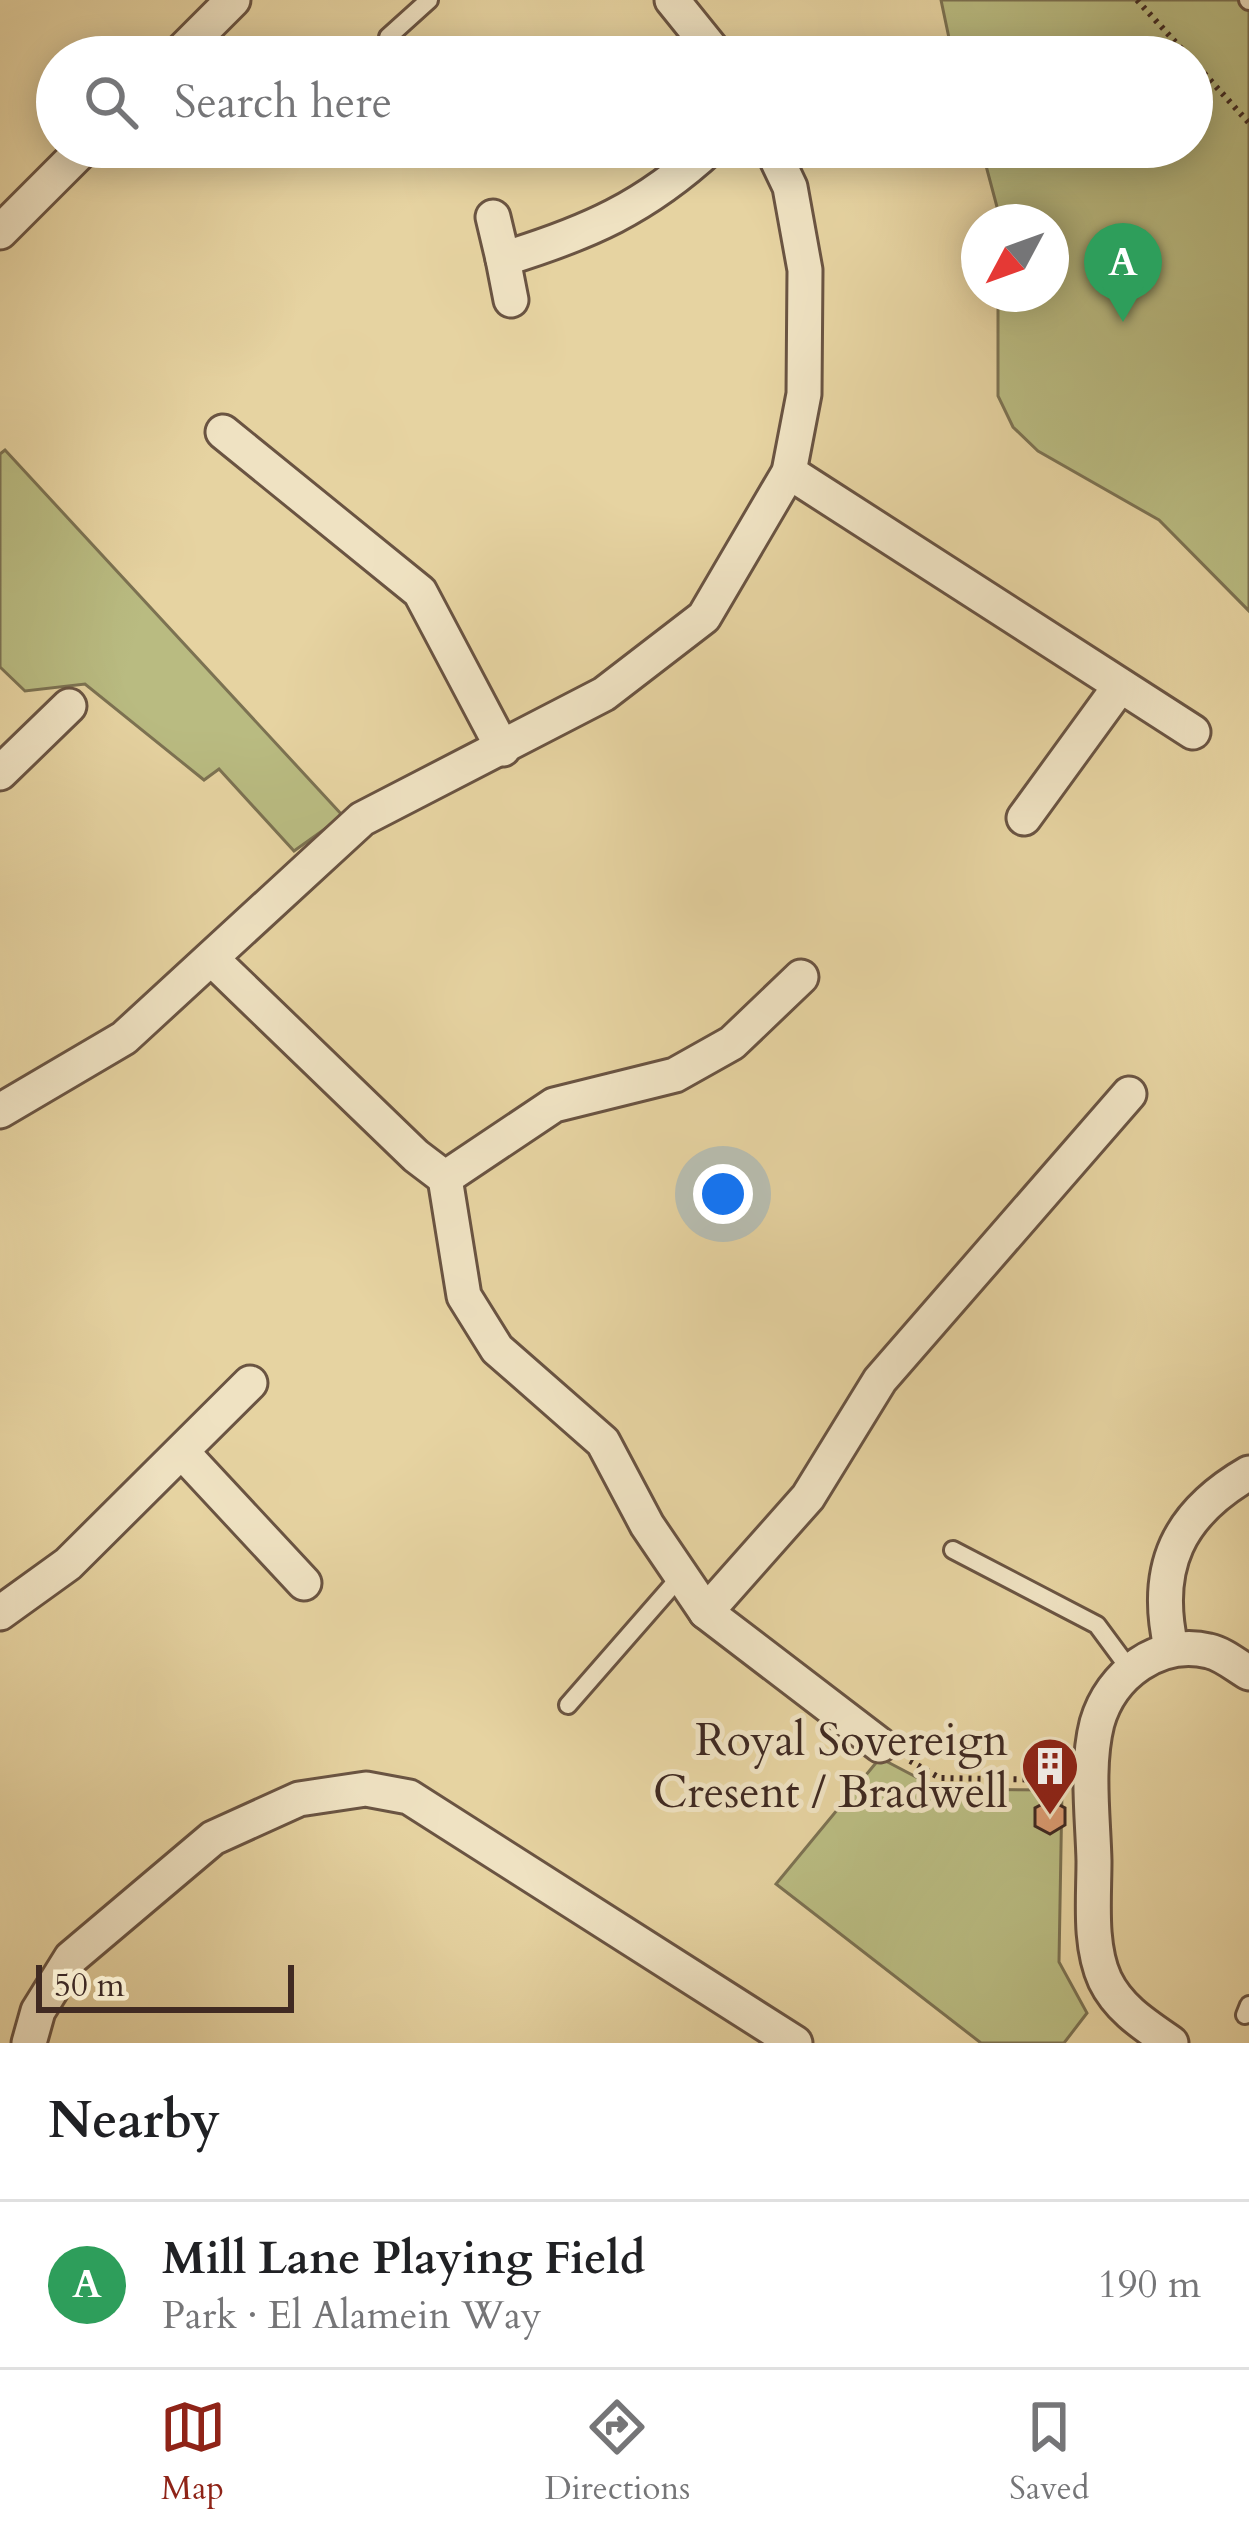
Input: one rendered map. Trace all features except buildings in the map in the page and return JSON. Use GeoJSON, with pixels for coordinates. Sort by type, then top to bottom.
{"type":"FeatureCollection","features":[{"type":"Feature","properties":{"kind":"street"},"geometry":{"type":"LineString","coordinates":[[197,36],[233,0]]}},
{"type":"Feature","properties":{"kind":"street"},"geometry":{"type":"LineString","coordinates":[[672,0],[701,36]]}},
{"type":"Feature","properties":{"kind":"street"},"geometry":{"type":"LineString","coordinates":[[0,232],[65,168]]}},
{"type":"Feature","properties":{"kind":"street"},"geometry":{"type":"LineString","coordinates":[[502,259],[580,236],[663,191],[688,168]]}},
{"type":"Feature","properties":{"kind":"street"},"geometry":{"type":"LineString","coordinates":[[2,1105],[124,1038],[362,819],[604,694],[704,617],[789,472],[805,394],[805,270],[790,187],[781,168]]}},
{"type":"Feature","properties":{"kind":"street"},"geometry":{"type":"LineString","coordinates":[[493,217],[512,300]]}},
{"type":"Feature","properties":{"kind":"street"},"geometry":{"type":"LineString","coordinates":[[223,432],[420,592],[502,749]]}},
{"type":"Feature","properties":{"kind":"street"},"geometry":{"type":"LineString","coordinates":[[789,472],[1193,732]]}},
{"type":"Feature","properties":{"kind":"street"},"geometry":{"type":"LineString","coordinates":[[1024,818],[1120,686]]}},
{"type":"Feature","properties":{"kind":"street"},"geometry":{"type":"LineString","coordinates":[[0,773],[69,706]]}},
{"type":"Feature","properties":{"kind":"street"},"geometry":{"type":"LineString","coordinates":[[213,960],[416,1156],[446,1178],[464,1296],[497,1349],[603,1442],[680,1578],[706,1612],[880,1745]]}},
{"type":"Feature","properties":{"kind":"street"},"geometry":{"type":"LineString","coordinates":[[446,1178],[554,1105],[675,1075],[732,1043],[801,977]]}},
{"type":"Feature","properties":{"kind":"street"},"geometry":{"type":"LineString","coordinates":[[706,1612],[808,1497],[880,1380],[1129,1094]]}},
{"type":"Feature","properties":{"kind":"street"},"geometry":{"type":"LineString","coordinates":[[0,1612],[68,1564],[250,1383]]}},
{"type":"Feature","properties":{"kind":"street"},"geometry":{"type":"LineString","coordinates":[[183,1453],[304,1583]]}},
{"type":"Feature","properties":{"kind":"street"},"geometry":{"type":"LineString","coordinates":[[1172,1647],[1162,1606],[1171,1556],[1188,1521],[1220,1490],[1249,1473]]}},
{"type":"Feature","properties":{"kind":"street"},"geometry":{"type":"LineString","coordinates":[[1171,2043],[1121,2006],[1104,1977],[1095,1945],[1092,1781],[1097,1724],[1110,1694],[1131,1671],[1172,1647],[1213,1652],[1249,1673]]}},
{"type":"Feature","properties":{"kind":"street"},"geometry":{"type":"LineString","coordinates":[[29,2043],[38,2011],[71,1958],[213,1838],[299,1799],[366,1789],[409,1797],[795,2043]]}},
{"type":"Feature","properties":{"kind":"lane"},"geometry":{"type":"LineString","coordinates":[[389,36],[429,0]]}},
{"type":"Feature","properties":{"kind":"lane"},"geometry":{"type":"LineString","coordinates":[[953,1550],[1097,1624],[1131,1671]]}},
{"type":"Feature","properties":{"kind":"lane"},"geometry":{"type":"LineString","coordinates":[[568,1705],[680,1578]]}},
{"type":"Feature","properties":{"kind":"path"},"geometry":{"type":"LineString","coordinates":[[1137,0],[1169,36]]}},
{"type":"Feature","properties":{"kind":"path"},"geometry":{"type":"LineString","coordinates":[[1213,84],[1249,123]]}},
{"type":"Feature","properties":{"kind":"path"},"geometry":{"type":"LineString","coordinates":[[880,1745],[940,1778],[1092,1781]]}},
{"type":"Feature","properties":{"kind":"green space"},"geometry":{"type":"Polygon","coordinates":[[[941,0],[1249,0],[1249,611],[1159,520],[1038,451],[1013,427],[998,396],[998,312],[1069,312],[1069,204],[996,204],[987,168],[1213,168],[1213,36],[949,36],[941,0]]]}},
{"type":"Feature","properties":{"kind":"green space"},"geometry":{"type":"Polygon","coordinates":[[[5,450],[343,816],[294,851],[219,769],[204,780],[85,684],[25,691],[0,667],[0,454],[5,450]]]}},
{"type":"Feature","properties":{"kind":"green space"},"geometry":{"type":"Polygon","coordinates":[[[880,1758],[939,1789],[1062,1790],[1059,1962],[1087,2013],[1064,2043],[981,2043],[776,1884],[880,1758]]]}},
{"type":"Feature","properties":{"kind":"place","name":"Mill Lane Playing Field"},"geometry":{"type":"Point","coordinates":[1123,322]}},
{"type":"Feature","properties":{"kind":"place","name":"Royal Sovereign Cresent / Bradwell"},"geometry":{"type":"Point","coordinates":[1050,1817]}}]}
